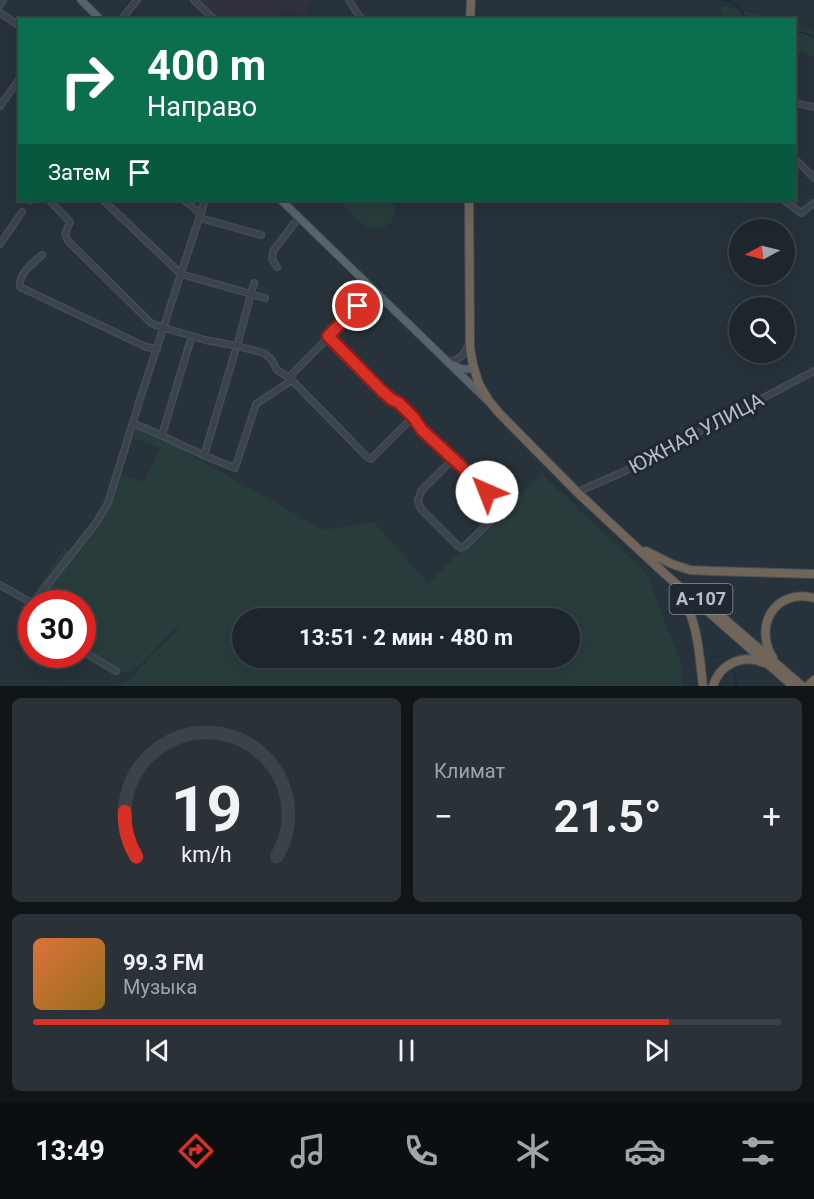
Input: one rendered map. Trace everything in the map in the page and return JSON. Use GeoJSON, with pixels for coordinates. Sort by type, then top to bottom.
{"type":"FeatureCollection","features":[{"type":"Feature","properties":{"kind":"highway"},"geometry":{"type":"LineString","coordinates":[[470,18],[471,0]]}},
{"type":"Feature","properties":{"kind":"highway","name":"А-107"},"geometry":{"type":"LineString","coordinates":[[469,201],[470,341],[474,369],[482,389],[494,407],[577,492],[665,574],[779,670]]}},
{"type":"Feature","properties":{"kind":"highway","name":"А-107"},"geometry":{"type":"LineString","coordinates":[[619,530],[792,683],[802,686]]}},
{"type":"Feature","properties":{"kind":"highway"},"geometry":{"type":"LineString","coordinates":[[641,548],[672,564],[690,570],[814,574]]}},
{"type":"Feature","properties":{"kind":"highway"},"geometry":{"type":"LineString","coordinates":[[665,574],[681,594],[692,618],[697,637],[703,686]]}},
{"type":"Feature","properties":{"kind":"highway"},"geometry":{"type":"LineString","coordinates":[[779,670],[767,646],[765,635],[767,620],[776,605],[784,600],[798,596],[814,598]]}},
{"type":"Feature","properties":{"kind":"highway"},"geometry":{"type":"LineString","coordinates":[[713,686],[723,668],[738,660],[756,660],[779,670]]}},
{"type":"Feature","properties":{"kind":"highway"},"geometry":{"type":"LineString","coordinates":[[808,686],[814,680]]}},
{"type":"Feature","properties":{"kind":"main road"},"geometry":{"type":"LineString","coordinates":[[81,0],[99,18]]}},
{"type":"Feature","properties":{"kind":"main road"},"geometry":{"type":"LineString","coordinates":[[282,201],[494,407]]}},
{"type":"Feature","properties":{"kind":"main road"},"geometry":{"type":"LineString","coordinates":[[445,361],[459,368],[474,369]]}},
{"type":"Feature","properties":{"kind":"street"},"geometry":{"type":"LineString","coordinates":[[0,5],[3,0]]}},
{"type":"Feature","properties":{"kind":"street"},"geometry":{"type":"LineString","coordinates":[[123,18],[137,0]]}},
{"type":"Feature","properties":{"kind":"street"},"geometry":{"type":"LineString","coordinates":[[194,0],[213,18]]}},
{"type":"Feature","properties":{"kind":"street"},"geometry":{"type":"LineString","coordinates":[[349,0],[361,18]]}},
{"type":"Feature","properties":{"kind":"street"},"geometry":{"type":"LineString","coordinates":[[0,13],[18,25]]}},
{"type":"Feature","properties":{"kind":"street"},"geometry":{"type":"LineString","coordinates":[[0,106],[18,81]]}},
{"type":"Feature","properties":{"kind":"street"},"geometry":{"type":"LineString","coordinates":[[796,104],[814,107]]}},
{"type":"Feature","properties":{"kind":"street"},"geometry":{"type":"LineString","coordinates":[[796,160],[814,178]]}},
{"type":"Feature","properties":{"kind":"street"},"geometry":{"type":"LineString","coordinates":[[50,201],[70,222],[65,234],[68,241],[151,323],[236,349],[264,353],[271,359],[277,370],[290,380],[367,457],[371,459],[413,417]]}},
{"type":"Feature","properties":{"kind":"street"},"geometry":{"type":"LineString","coordinates":[[104,201],[181,274],[265,298]]}},
{"type":"Feature","properties":{"kind":"street"},"geometry":{"type":"LineString","coordinates":[[185,201],[200,216],[261,235]]}},
{"type":"Feature","properties":{"kind":"street"},"geometry":{"type":"LineString","coordinates":[[42,590],[96,523],[108,503],[205,201]]}},
{"type":"Feature","properties":{"kind":"street"},"geometry":{"type":"LineString","coordinates":[[785,201],[801,213],[814,203]]}},
{"type":"Feature","properties":{"kind":"street"},"geometry":{"type":"LineString","coordinates":[[0,244],[22,212]]}},
{"type":"Feature","properties":{"kind":"street"},"geometry":{"type":"LineString","coordinates":[[277,267],[272,259],[273,251],[299,218]]}},
{"type":"Feature","properties":{"kind":"street"},"geometry":{"type":"LineString","coordinates":[[42,255],[20,279],[20,287],[146,347],[157,349]]}},
{"type":"Feature","properties":{"kind":"street"},"geometry":{"type":"LineString","coordinates":[[204,456],[254,283]]}},
{"type":"Feature","properties":{"kind":"street"},"geometry":{"type":"LineString","coordinates":[[133,423],[235,468],[256,404],[290,380],[293,373],[374,291]]}},
{"type":"Feature","properties":{"kind":"street"},"geometry":{"type":"LineString","coordinates":[[328,336],[383,392],[399,403],[422,430],[487,492],[492,505]]}},
{"type":"Feature","properties":{"kind":"street"},"geometry":{"type":"LineString","coordinates":[[445,361],[454,361],[462,357],[470,341]]}},
{"type":"Feature","properties":{"kind":"street"},"geometry":{"type":"LineString","coordinates":[[162,435],[190,342]]}},
{"type":"Feature","properties":{"kind":"street","name":"ЮЖНАЯ УЛИЦА"},"geometry":{"type":"LineString","coordinates":[[577,492],[621,473],[814,371]]}},
{"type":"Feature","properties":{"kind":"street"},"geometry":{"type":"LineString","coordinates":[[453,459],[419,495],[418,501],[421,509],[461,548],[497,514]]}},
{"type":"Feature","properties":{"kind":"street"},"geometry":{"type":"LineString","coordinates":[[0,585],[18,595]]}},
{"type":"Feature","properties":{"kind":"street"},"geometry":{"type":"LineString","coordinates":[[96,659],[116,671]]}},
{"type":"Feature","properties":{"kind":"shaded area"},"geometry":{"type":"Polygon","coordinates":[[[199,0],[313,0],[305,8],[309,11],[304,16],[284,10],[277,18],[221,18],[199,0]]]}},
{"type":"Feature","properties":{"kind":"shaded area"},"geometry":{"type":"Polygon","coordinates":[[[727,5],[735,10],[768,18],[724,18],[720,6],[727,5]]]}},
{"type":"Feature","properties":{"kind":"shaded area"},"geometry":{"type":"Polygon","coordinates":[[[796,25],[814,32],[814,57],[796,50],[796,25]]]}},
{"type":"Feature","properties":{"kind":"shaded area"},"geometry":{"type":"Polygon","coordinates":[[[340,201],[391,201],[395,211],[392,221],[383,228],[370,228],[358,220],[340,201]]]}},
{"type":"Feature","properties":{"kind":"shaded area"},"geometry":{"type":"Polygon","coordinates":[[[136,427],[165,440],[323,530],[374,522],[428,583],[542,474],[646,573],[681,663],[683,686],[117,686],[131,679],[178,630],[180,624],[141,664],[126,673],[96,658],[96,590],[37,590],[64,548],[73,554],[110,502],[121,473],[144,482],[160,448],[133,437],[136,427]]]}},
{"type":"Feature","properties":{"kind":"waterway"},"geometry":{"type":"LineString","coordinates":[[723,0],[733,2],[746,18]]}},
{"type":"Feature","properties":{"kind":"waterway"},"geometry":{"type":"LineString","coordinates":[[796,32],[814,37]]}},
{"type":"Feature","properties":{"kind":"waterway"},"geometry":{"type":"LineString","coordinates":[[710,658],[722,656]]}},
{"type":"Feature","properties":{"kind":"waterway"},"geometry":{"type":"LineString","coordinates":[[734,672],[736,686]]}},
{"type":"Feature","properties":{"kind":"route"},"geometry":{"type":"LineString","coordinates":[[358,306],[328,336],[383,392],[399,403],[422,430],[487,492]]}}]}
